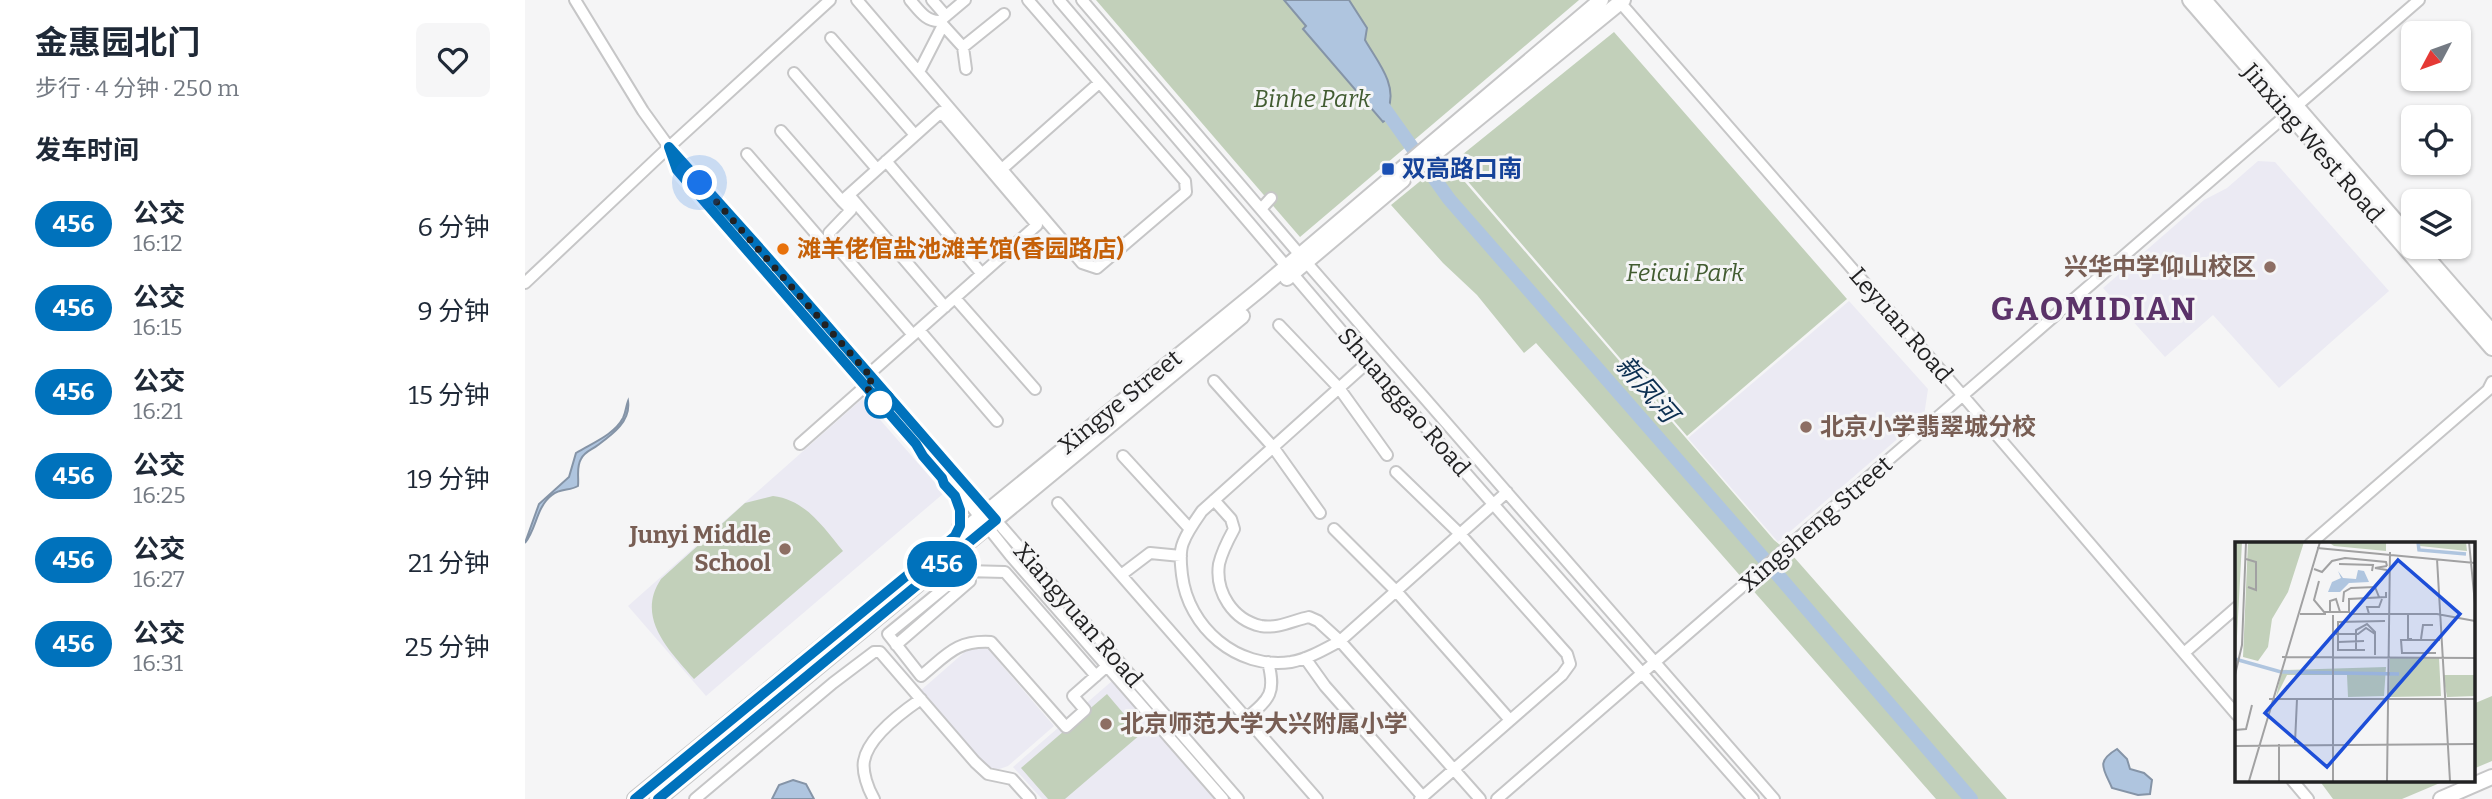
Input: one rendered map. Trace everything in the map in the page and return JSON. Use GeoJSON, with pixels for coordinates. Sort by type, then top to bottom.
{"type":"FeatureCollection","features":[{"type":"Feature","properties":{"kind":"main road","name":"Xingye Street"},"geometry":{"type":"LineString","coordinates":[[658,799],[735,726],[1291,269],[1404,174],[1601,0]]}},
{"type":"Feature","properties":{"kind":"main road","name":"Jinxing West Road"},"geometry":{"type":"LineString","coordinates":[[2190,0],[2401,228]]}},
{"type":"Feature","properties":{"kind":"main road","name":"Jinxing West Road"},"geometry":{"type":"LineString","coordinates":[[2204,0],[2293,111],[2492,348]]}},
{"type":"Feature","properties":{"kind":"main road","name":"Xingye Street"},"geometry":{"type":"LineString","coordinates":[[1429,152],[1620,1]]}},
{"type":"Feature","properties":{"kind":"main road"},"geometry":{"type":"LineString","coordinates":[[2428,259],[2492,332]]}},
{"type":"Feature","properties":{"kind":"main road","name":"Xingye Street"},"geometry":{"type":"LineString","coordinates":[[747,716],[955,536],[987,518]]}},
{"type":"Feature","properties":{"kind":"main road","name":"Xingye Street"},"geometry":{"type":"LineString","coordinates":[[635,799],[735,726]]}},
{"type":"Feature","properties":{"kind":"main road"},"geometry":{"type":"LineString","coordinates":[[2441,799],[2492,777]]}},
{"type":"Feature","properties":{"kind":"street","name":"Xiangyuan Road"},"geometry":{"type":"LineString","coordinates":[[575,0],[643,111],[669,147],[677,170],[869,380],[987,518],[1238,799]]}},
{"type":"Feature","properties":{"kind":"street"},"geometry":{"type":"LineString","coordinates":[[525,283],[830,0]]}},
{"type":"Feature","properties":{"kind":"street"},"geometry":{"type":"LineString","coordinates":[[857,0],[1082,263],[1097,268],[1186,192],[1185,181],[1028,0]]}},
{"type":"Feature","properties":{"kind":"street"},"geometry":{"type":"LineString","coordinates":[[910,0],[924,16],[933,21],[943,20]]}},
{"type":"Feature","properties":{"kind":"street"},"geometry":{"type":"LineString","coordinates":[[932,0],[963,47],[966,69]]}},
{"type":"Feature","properties":{"kind":"street"},"geometry":{"type":"LineString","coordinates":[[919,72],[943,20],[965,0]]}},
{"type":"Feature","properties":{"kind":"street","name":"Shuanggao Road"},"geometry":{"type":"LineString","coordinates":[[1059,0],[1368,362],[1753,799]]}},
{"type":"Feature","properties":{"kind":"street","name":"Shuanggao Road"},"geometry":{"type":"LineString","coordinates":[[1082,0],[1774,799]]}},
{"type":"Feature","properties":{"kind":"street","name":"Xingsheng Street"},"geometry":{"type":"LineString","coordinates":[[1497,799],[1753,580],[2419,0]]}},
{"type":"Feature","properties":{"kind":"street","name":"Leyuan Road"},"geometry":{"type":"LineString","coordinates":[[1620,1],[2235,713]]}},
{"type":"Feature","properties":{"kind":"street"},"geometry":{"type":"LineString","coordinates":[[963,47],[1004,14]]}},
{"type":"Feature","properties":{"kind":"street"},"geometry":{"type":"LineString","coordinates":[[831,38],[915,135]]}},
{"type":"Feature","properties":{"kind":"street"},"geometry":{"type":"LineString","coordinates":[[794,73],[982,274]]}},
{"type":"Feature","properties":{"kind":"street"},"geometry":{"type":"LineString","coordinates":[[1002,169],[1099,83]]}},
{"type":"Feature","properties":{"kind":"street"},"geometry":{"type":"LineString","coordinates":[[800,444],[916,332],[1037,225],[941,111],[846,198]]}},
{"type":"Feature","properties":{"kind":"street"},"geometry":{"type":"LineString","coordinates":[[782,131],[945,307]]}},
{"type":"Feature","properties":{"kind":"street"},"geometry":{"type":"LineString","coordinates":[[747,154],[822,241],[827,244],[831,240]]}},
{"type":"Feature","properties":{"kind":"street"},"geometry":{"type":"LineString","coordinates":[[846,198],[851,210],[829,233],[831,240],[997,421]]}},
{"type":"Feature","properties":{"kind":"street"},"geometry":{"type":"LineString","coordinates":[[1261,209],[1271,198]]}},
{"type":"Feature","properties":{"kind":"street"},"geometry":{"type":"LineString","coordinates":[[955,298],[1035,389]]}},
{"type":"Feature","properties":{"kind":"street"},"geometry":{"type":"LineString","coordinates":[[1279,325],[1339,388],[1387,455]]}},
{"type":"Feature","properties":{"kind":"street"},"geometry":{"type":"LineString","coordinates":[[1368,362],[1202,511],[1190,528],[1182,545],[1181,556],[1185,596],[1205,630],[1224,646],[1242,656],[1268,662],[1290,662],[1305,658],[1340,642],[1507,492]]}},
{"type":"Feature","properties":{"kind":"street","name":"Xiangyuan Road"},"geometry":{"type":"LineString","coordinates":[[869,380],[923,456],[942,478],[987,518],[1107,666],[1223,799]]}},
{"type":"Feature","properties":{"kind":"street"},"geometry":{"type":"LineString","coordinates":[[1214,381],[1273,447],[1320,513]]}},
{"type":"Feature","properties":{"kind":"street"},"geometry":{"type":"LineString","coordinates":[[2311,542],[2491,387]]}},
{"type":"Feature","properties":{"kind":"street"},"geometry":{"type":"LineString","coordinates":[[1123,456],[1190,528]]}},
{"type":"Feature","properties":{"kind":"street"},"geometry":{"type":"LineString","coordinates":[[1305,658],[1325,686],[1421,798],[1562,675],[1570,664],[1567,654],[1460,534],[1396,472]]}},
{"type":"Feature","properties":{"kind":"street"},"geometry":{"type":"LineString","coordinates":[[942,478],[955,496],[960,510],[960,526],[955,536]]}},
{"type":"Feature","properties":{"kind":"street"},"geometry":{"type":"LineString","coordinates":[[1214,500],[1231,519],[1234,529],[1224,548],[1219,566],[1220,585],[1228,605],[1243,618],[1262,626],[1286,625],[1309,617],[1318,621],[1340,642],[1480,799]]}},
{"type":"Feature","properties":{"kind":"street"},"geometry":{"type":"LineString","coordinates":[[1058,503],[1317,799]]}},
{"type":"Feature","properties":{"kind":"street"},"geometry":{"type":"LineString","coordinates":[[1334,529],[1397,591],[1510,720]]}},
{"type":"Feature","properties":{"kind":"street"},"geometry":{"type":"LineString","coordinates":[[1121,575],[1150,553],[1181,556]]}},
{"type":"Feature","properties":{"kind":"street"},"geometry":{"type":"LineString","coordinates":[[1096,677],[1005,572],[965,570],[888,634],[922,676],[957,646],[974,641],[991,642],[1066,727],[1085,710],[1073,696],[1096,677],[1107,666]]}},
{"type":"Feature","properties":{"kind":"street"},"geometry":{"type":"LineString","coordinates":[[896,645],[970,581]]}},
{"type":"Feature","properties":{"kind":"street"},"geometry":{"type":"LineString","coordinates":[[2183,653],[2235,609]]}},
{"type":"Feature","properties":{"kind":"street"},"geometry":{"type":"LineString","coordinates":[[695,799],[710,794],[754,750],[833,683],[874,652],[880,652],[975,762],[988,774],[1012,779],[1030,799]]}},
{"type":"Feature","properties":{"kind":"street"},"geometry":{"type":"LineString","coordinates":[[1247,718],[1271,695],[1273,683],[1268,662]]}},
{"type":"Feature","properties":{"kind":"street"},"geometry":{"type":"LineString","coordinates":[[874,799],[866,778],[864,761],[874,740],[921,699]]}},
{"type":"Feature","properties":{"kind":"street"},"geometry":{"type":"LineString","coordinates":[[747,716],[766,740]]}},
{"type":"Feature","properties":{"kind":"street"},"geometry":{"type":"LineString","coordinates":[[735,726],[754,750]]}},
{"type":"Feature","properties":{"kind":"street"},"geometry":{"type":"LineString","coordinates":[[2294,782],[2308,799]]}},
{"type":"Feature","properties":{"kind":"shaded area","name":"兴华中学仰山校区"},"geometry":{"type":"Polygon","coordinates":[[[2258,161],[2275,162],[2389,291],[2279,388],[2213,315],[2165,357],[2103,288],[2204,200],[2227,188],[2258,161]]]}},
{"type":"Feature","properties":{"kind":"shaded area","name":"北京小学翡翠城分校"},"geometry":{"type":"Polygon","coordinates":[[[1849,301],[1928,389],[1924,416],[1778,542],[1688,438],[1849,301]]]}},
{"type":"Feature","properties":{"kind":"shaded area","name":"Junyi Middle School"},"geometry":{"type":"Polygon","coordinates":[[[862,399],[944,493],[706,696],[628,606],[862,399]]]}},
{"type":"Feature","properties":{"kind":"shaded area"},"geometry":{"type":"Polygon","coordinates":[[[987,648],[1054,726],[1008,766],[991,772],[920,691],[967,650],[987,648]]]}},
{"type":"Feature","properties":{"kind":"shaded area","name":"北京师范大学大兴附属小学"},"geometry":{"type":"Polygon","coordinates":[[[1112,681],[1215,799],[1042,799],[1013,767],[1112,681]]]}},
{"type":"Feature","properties":{"kind":"green space","name":"Binhe Park"},"geometry":{"type":"Polygon","coordinates":[[[1096,0],[1579,0],[1300,237],[1096,0]]]}},
{"type":"Feature","properties":{"kind":"green space","name":"Feicui Park"},"geometry":{"type":"Polygon","coordinates":[[[1614,32],[1847,299],[1687,436],[1452,163],[1614,32]]]}},
{"type":"Feature","properties":{"kind":"green space"},"geometry":{"type":"Polygon","coordinates":[[[1446,160],[1774,540],[1793,556],[2007,799],[1936,799],[1536,343],[1524,353],[1477,295],[1443,263],[1391,205],[1446,160]]]}},
{"type":"Feature","properties":{"kind":"green space"},"geometry":{"type":"Polygon","coordinates":[[[773,496],[795,503],[813,516],[843,551],[694,679],[659,633],[652,607],[654,593],[661,579],[745,503],[773,496]]]}},
{"type":"Feature","properties":{"kind":"green space"},"geometry":{"type":"Polygon","coordinates":[[[1107,694],[1141,734],[1065,799],[1048,799],[1021,768],[1107,694]]]}},
{"type":"Feature","properties":{"kind":"green space"},"geometry":{"type":"Polygon","coordinates":[[[2492,696],[2492,761],[2475,768],[2475,703],[2492,696]]]}},
{"type":"Feature","properties":{"kind":"green space"},"geometry":{"type":"Polygon","coordinates":[[[2320,782],[2442,782],[2402,799],[2333,799],[2320,782]]]}},
{"type":"Feature","properties":{"kind":"water"},"geometry":{"type":"Polygon","coordinates":[[[1284,0],[1349,0],[1367,28],[1365,40],[1388,82],[1388,109],[1392,115],[1383,122],[1303,29],[1306,26],[1284,0]]]}},
{"type":"Feature","properties":{"kind":"water"},"geometry":{"type":"Polygon","coordinates":[[[628,401],[627,415],[620,426],[587,452],[579,462],[578,486],[558,491],[547,500],[525,543],[539,504],[569,477],[576,453],[608,434],[619,424],[628,401]]]}},
{"type":"Feature","properties":{"kind":"water"},"geometry":{"type":"Polygon","coordinates":[[[2117,749],[2127,759],[2130,769],[2144,773],[2152,780],[2150,794],[2138,795],[2112,788],[2103,766],[2106,758],[2117,749]]]}},
{"type":"Feature","properties":{"kind":"water"},"geometry":{"type":"Polygon","coordinates":[[[793,780],[806,784],[814,799],[772,799],[779,785],[793,780]]]}},
{"type":"Feature","properties":{"kind":"waterway","name":"新凤河"},"geometry":{"type":"LineString","coordinates":[[1379,101],[1449,199],[1971,799]]}},
{"type":"Feature","properties":{"kind":"bus line","name":"456"},"geometry":{"type":"LineString","coordinates":[[635,799],[955,536],[961,519],[955,496],[916,444],[677,170],[669,147],[996,520],[658,799]]}},
{"type":"Feature","properties":{"kind":"place","name":"双高路口南"},"geometry":{"type":"Point","coordinates":[1388,169]}},
{"type":"Feature","properties":{"kind":"place","name":"滩羊佬倌盐池滩羊馆(香园路店)"},"geometry":{"type":"Point","coordinates":[783,249]}},
{"type":"Feature","properties":{"kind":"place","name":"兴华中学仰山校区"},"geometry":{"type":"Point","coordinates":[2270,267]}},
{"type":"Feature","properties":{"kind":"place","name":"北京小学翡翠城分校"},"geometry":{"type":"Point","coordinates":[1806,427]}},
{"type":"Feature","properties":{"kind":"place","name":"Junyi Middle School"},"geometry":{"type":"Point","coordinates":[785,549]}},
{"type":"Feature","properties":{"kind":"place","name":"北京师范大学大兴附属小学"},"geometry":{"type":"Point","coordinates":[1106,724]}},
{"type":"Feature","properties":{"kind":"district","name":"GAOMIDIAN"},"geometry":{"type":"Point","coordinates":[2094,309]}},
{"type":"Feature","properties":{"kind":"route"},"geometry":{"type":"LineString","coordinates":[[700,183],[873,379],[865,386],[880,403]]}}]}
